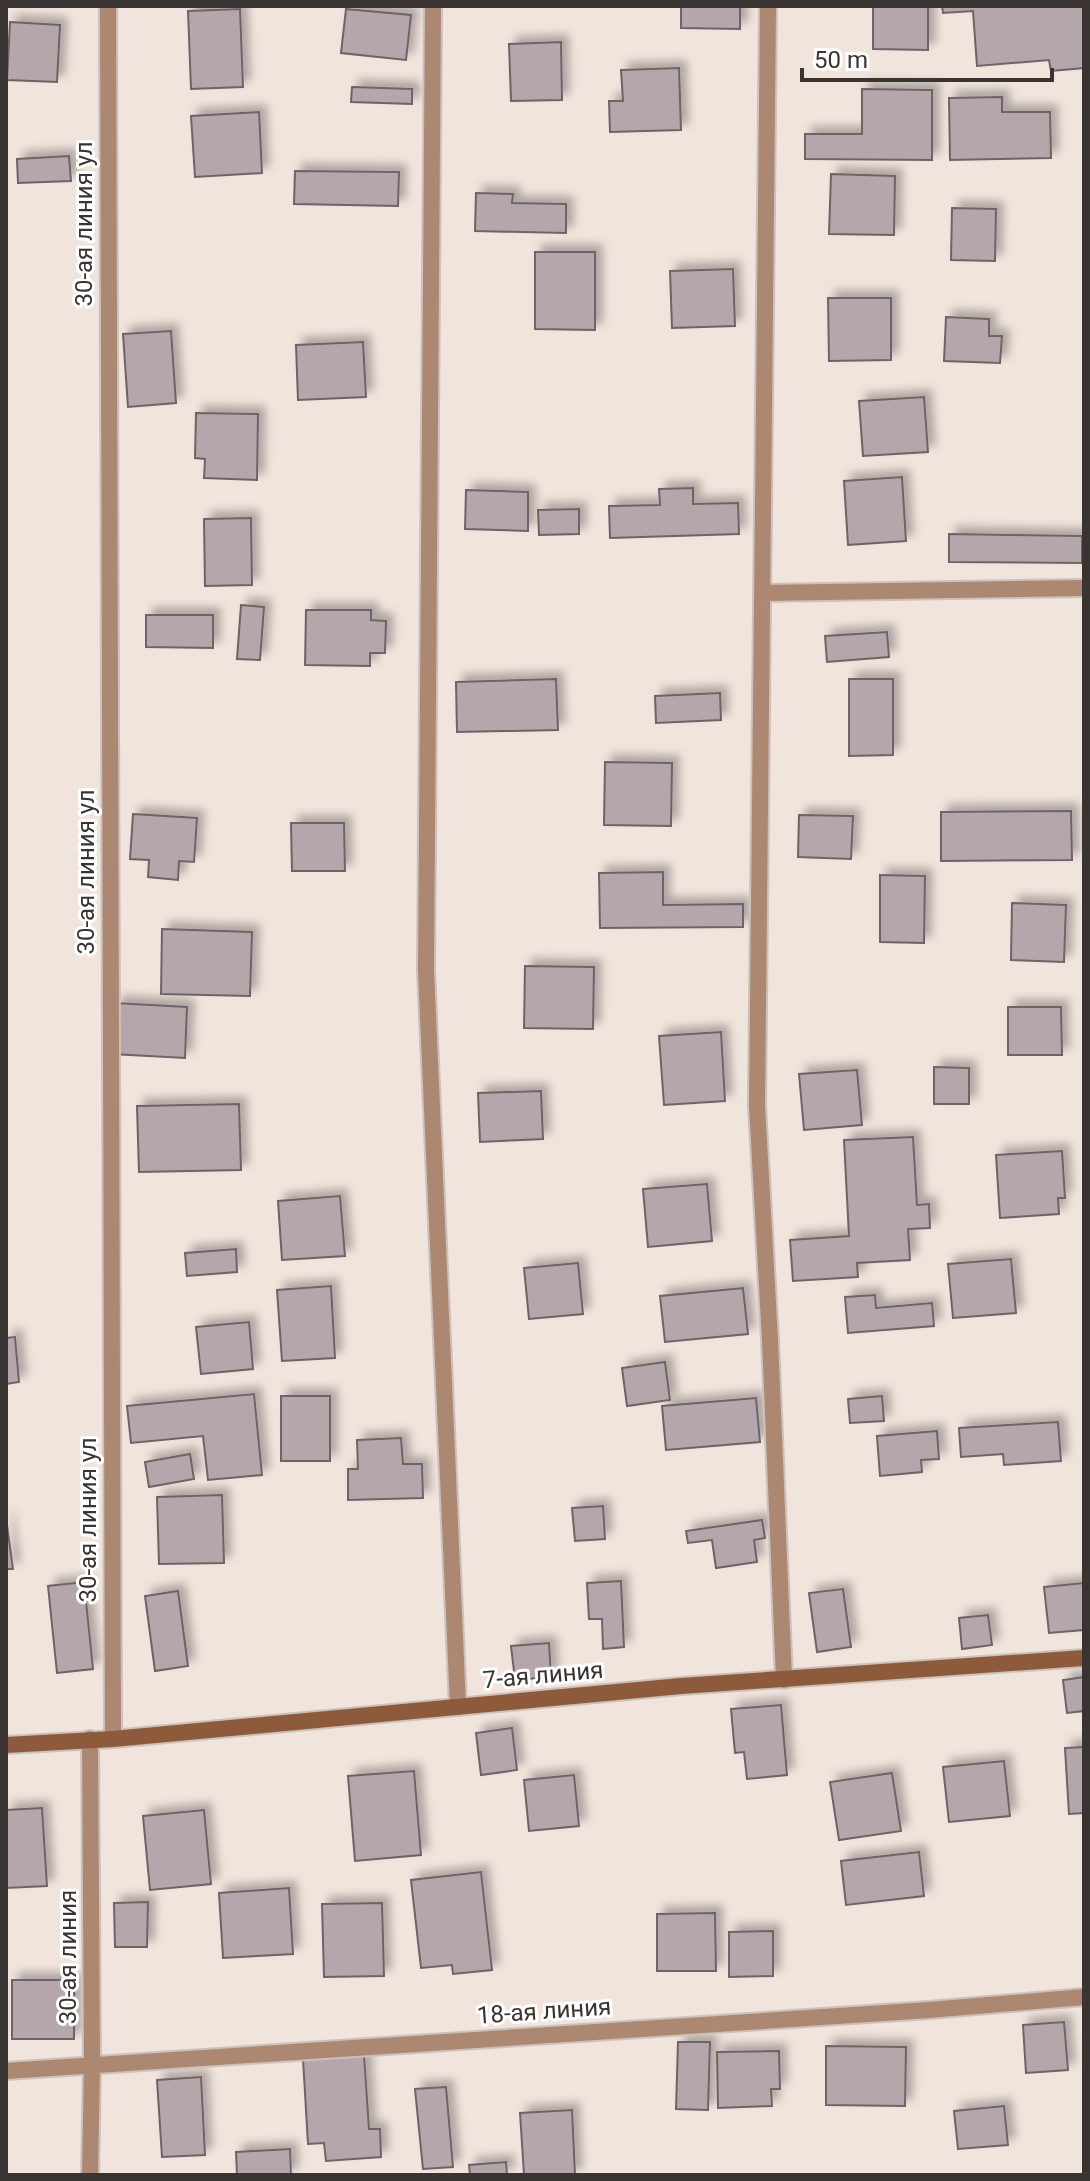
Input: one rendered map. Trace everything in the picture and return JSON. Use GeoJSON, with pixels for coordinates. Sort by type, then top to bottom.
{"type":"FeatureCollection","features":[{"type":"Feature","properties":{"kind":"street","name":"30-ая линия ул"},"geometry":{"type":"LineString","coordinates":[[108,6],[113,1739]]}},
{"type":"Feature","properties":{"kind":"street"},"geometry":{"type":"LineString","coordinates":[[433,6],[426,970],[458,1707]]}},
{"type":"Feature","properties":{"kind":"street"},"geometry":{"type":"LineString","coordinates":[[768,6],[757,1105],[784,1680]]}},
{"type":"Feature","properties":{"kind":"street"},"geometry":{"type":"LineString","coordinates":[[762,593],[1084,588]]}},
{"type":"Feature","properties":{"kind":"street","name":"7-ая линия"},"geometry":{"type":"LineString","coordinates":[[6,1745],[113,1739],[681,1686],[1084,1658]]}},
{"type":"Feature","properties":{"kind":"street","name":"30-ая линия"},"geometry":{"type":"LineString","coordinates":[[90,1739],[90,2175]]}},
{"type":"Feature","properties":{"kind":"street","name":"18-ая линия"},"geometry":{"type":"LineString","coordinates":[[6,2071],[1084,1997]]}},
{"type":"Feature","properties":{"kind":"building"},"geometry":{"type":"Polygon","coordinates":[[[681,6],[740,6],[740,29],[681,28],[681,6]]]}},
{"type":"Feature","properties":{"kind":"building"},"geometry":{"type":"Polygon","coordinates":[[[873,6],[928,6],[928,50],[873,49],[873,6]]]}},
{"type":"Feature","properties":{"kind":"building"},"geometry":{"type":"Polygon","coordinates":[[[942,6],[1084,6],[1084,68],[1051,71],[1049,60],[977,66],[973,11],[943,13],[942,6]]]}},
{"type":"Feature","properties":{"kind":"building"},"geometry":{"type":"Polygon","coordinates":[[[240,9],[243,87],[191,89],[188,11],[240,9]]]}},
{"type":"Feature","properties":{"kind":"building"},"geometry":{"type":"Polygon","coordinates":[[[346,9],[411,15],[406,60],[341,53],[346,9]]]}},
{"type":"Feature","properties":{"kind":"building"},"geometry":{"type":"Polygon","coordinates":[[[10,22],[60,25],[57,82],[7,80],[10,22]]]}},
{"type":"Feature","properties":{"kind":"building"},"geometry":{"type":"Polygon","coordinates":[[[561,42],[562,100],[511,101],[509,44],[561,42]]]}},
{"type":"Feature","properties":{"kind":"building"},"geometry":{"type":"Polygon","coordinates":[[[679,68],[681,130],[610,132],[609,101],[623,101],[621,70],[679,68]]]}},
{"type":"Feature","properties":{"kind":"building"},"geometry":{"type":"Polygon","coordinates":[[[352,87],[412,89],[412,104],[351,102],[352,87]]]}},
{"type":"Feature","properties":{"kind":"building"},"geometry":{"type":"Polygon","coordinates":[[[862,89],[932,90],[932,160],[805,159],[805,134],[862,134],[862,89]]]}},
{"type":"Feature","properties":{"kind":"building"},"geometry":{"type":"Polygon","coordinates":[[[1002,97],[1002,112],[1050,112],[1051,158],[950,160],[949,98],[1002,97]]]}},
{"type":"Feature","properties":{"kind":"building"},"geometry":{"type":"Polygon","coordinates":[[[259,112],[262,173],[195,177],[191,116],[259,112]]]}},
{"type":"Feature","properties":{"kind":"building"},"geometry":{"type":"Polygon","coordinates":[[[69,156],[71,181],[18,183],[17,159],[69,156]]]}},
{"type":"Feature","properties":{"kind":"building"},"geometry":{"type":"Polygon","coordinates":[[[295,171],[399,172],[398,206],[294,204],[295,171]]]}},
{"type":"Feature","properties":{"kind":"building"},"geometry":{"type":"Polygon","coordinates":[[[831,174],[895,176],[894,235],[829,234],[831,174]]]}},
{"type":"Feature","properties":{"kind":"building"},"geometry":{"type":"Polygon","coordinates":[[[476,193],[513,194],[512,203],[566,204],[566,233],[475,231],[476,193]]]}},
{"type":"Feature","properties":{"kind":"building"},"geometry":{"type":"Polygon","coordinates":[[[952,208],[996,209],[995,261],[951,260],[952,208]]]}},
{"type":"Feature","properties":{"kind":"building"},"geometry":{"type":"Polygon","coordinates":[[[535,252],[595,252],[595,330],[535,329],[535,252]]]}},
{"type":"Feature","properties":{"kind":"building"},"geometry":{"type":"Polygon","coordinates":[[[733,269],[735,326],[672,328],[670,271],[733,269]]]}},
{"type":"Feature","properties":{"kind":"building"},"geometry":{"type":"Polygon","coordinates":[[[828,298],[891,298],[891,360],[829,361],[828,298]]]}},
{"type":"Feature","properties":{"kind":"building"},"geometry":{"type":"Polygon","coordinates":[[[946,317],[989,319],[989,336],[1002,336],[1000,363],[944,361],[946,317]]]}},
{"type":"Feature","properties":{"kind":"building"},"geometry":{"type":"Polygon","coordinates":[[[171,331],[176,403],[128,407],[123,334],[171,331]]]}},
{"type":"Feature","properties":{"kind":"building"},"geometry":{"type":"Polygon","coordinates":[[[363,342],[366,397],[298,400],[296,345],[363,342]]]}},
{"type":"Feature","properties":{"kind":"building"},"geometry":{"type":"Polygon","coordinates":[[[924,397],[928,452],[863,456],[859,401],[924,397]]]}},
{"type":"Feature","properties":{"kind":"building"},"geometry":{"type":"Polygon","coordinates":[[[196,413],[258,414],[257,480],[204,478],[205,459],[195,458],[196,413]]]}},
{"type":"Feature","properties":{"kind":"building"},"geometry":{"type":"Polygon","coordinates":[[[902,477],[906,541],[848,545],[844,481],[902,477]]]}},
{"type":"Feature","properties":{"kind":"building"},"geometry":{"type":"Polygon","coordinates":[[[693,488],[693,504],[738,503],[739,534],[610,538],[609,506],[660,505],[659,489],[693,488]]]}},
{"type":"Feature","properties":{"kind":"building"},"geometry":{"type":"Polygon","coordinates":[[[466,490],[528,492],[528,531],[465,529],[466,490]]]}},
{"type":"Feature","properties":{"kind":"building"},"geometry":{"type":"Polygon","coordinates":[[[579,509],[579,534],[539,535],[538,510],[579,509]]]}},
{"type":"Feature","properties":{"kind":"building"},"geometry":{"type":"Polygon","coordinates":[[[251,518],[252,585],[205,586],[204,519],[251,518]]]}},
{"type":"Feature","properties":{"kind":"building"},"geometry":{"type":"Polygon","coordinates":[[[949,534],[1082,536],[1082,563],[949,562],[949,534]]]}},
{"type":"Feature","properties":{"kind":"building"},"geometry":{"type":"Polygon","coordinates":[[[241,605],[264,607],[260,660],[237,659],[241,605]]]}},
{"type":"Feature","properties":{"kind":"building"},"geometry":{"type":"Polygon","coordinates":[[[306,610],[371,610],[371,620],[386,621],[385,653],[370,653],[370,666],[305,665],[306,610]]]}},
{"type":"Feature","properties":{"kind":"building"},"geometry":{"type":"Polygon","coordinates":[[[146,615],[213,615],[213,648],[146,647],[146,615]]]}},
{"type":"Feature","properties":{"kind":"building"},"geometry":{"type":"Polygon","coordinates":[[[887,632],[889,657],[827,662],[825,636],[887,632]]]}},
{"type":"Feature","properties":{"kind":"building"},"geometry":{"type":"Polygon","coordinates":[[[556,679],[558,730],[457,732],[456,682],[556,679]]]}},
{"type":"Feature","properties":{"kind":"building"},"geometry":{"type":"Polygon","coordinates":[[[849,679],[893,679],[893,755],[849,756],[849,679]]]}},
{"type":"Feature","properties":{"kind":"building"},"geometry":{"type":"Polygon","coordinates":[[[720,693],[721,720],[656,723],[655,696],[720,693]]]}},
{"type":"Feature","properties":{"kind":"building"},"geometry":{"type":"Polygon","coordinates":[[[605,762],[672,763],[671,826],[604,825],[605,762]]]}},
{"type":"Feature","properties":{"kind":"building"},"geometry":{"type":"Polygon","coordinates":[[[1071,811],[1072,860],[941,861],[941,812],[1071,811]]]}},
{"type":"Feature","properties":{"kind":"building"},"geometry":{"type":"Polygon","coordinates":[[[133,814],[197,818],[194,862],[179,861],[178,880],[148,877],[149,860],[130,859],[133,814]]]}},
{"type":"Feature","properties":{"kind":"building"},"geometry":{"type":"Polygon","coordinates":[[[799,815],[853,816],[851,859],[798,857],[799,815]]]}},
{"type":"Feature","properties":{"kind":"building"},"geometry":{"type":"Polygon","coordinates":[[[291,823],[344,823],[345,871],[292,871],[291,823]]]}},
{"type":"Feature","properties":{"kind":"building"},"geometry":{"type":"Polygon","coordinates":[[[663,872],[663,905],[743,904],[743,927],[600,928],[599,873],[663,872]]]}},
{"type":"Feature","properties":{"kind":"building"},"geometry":{"type":"Polygon","coordinates":[[[880,875],[925,876],[924,943],[880,942],[880,875]]]}},
{"type":"Feature","properties":{"kind":"building"},"geometry":{"type":"Polygon","coordinates":[[[1012,903],[1066,905],[1064,962],[1011,960],[1012,903]]]}},
{"type":"Feature","properties":{"kind":"building"},"geometry":{"type":"Polygon","coordinates":[[[162,929],[252,932],[250,996],[161,994],[162,929]]]}},
{"type":"Feature","properties":{"kind":"building"},"geometry":{"type":"Polygon","coordinates":[[[525,966],[594,967],[593,1029],[524,1028],[525,966]]]}},
{"type":"Feature","properties":{"kind":"building"},"geometry":{"type":"Polygon","coordinates":[[[115,1003],[187,1007],[185,1058],[112,1054],[115,1003]]]}},
{"type":"Feature","properties":{"kind":"building"},"geometry":{"type":"Polygon","coordinates":[[[1008,1007],[1061,1007],[1062,1055],[1008,1055],[1008,1007]]]}},
{"type":"Feature","properties":{"kind":"building"},"geometry":{"type":"Polygon","coordinates":[[[721,1032],[725,1101],[664,1105],[659,1036],[721,1032]]]}},
{"type":"Feature","properties":{"kind":"building"},"geometry":{"type":"Polygon","coordinates":[[[934,1067],[969,1068],[969,1104],[934,1104],[934,1067]]]}},
{"type":"Feature","properties":{"kind":"building"},"geometry":{"type":"Polygon","coordinates":[[[857,1070],[862,1125],[804,1130],[799,1074],[857,1070]]]}},
{"type":"Feature","properties":{"kind":"building"},"geometry":{"type":"Polygon","coordinates":[[[541,1091],[543,1139],[480,1142],[478,1093],[541,1091]]]}},
{"type":"Feature","properties":{"kind":"building"},"geometry":{"type":"Polygon","coordinates":[[[239,1104],[241,1170],[139,1172],[137,1106],[239,1104]]]}},
{"type":"Feature","properties":{"kind":"building"},"geometry":{"type":"Polygon","coordinates":[[[913,1137],[917,1205],[929,1204],[930,1228],[908,1229],[910,1260],[857,1263],[858,1277],[793,1281],[790,1240],[849,1236],[844,1140],[913,1137]]]}},
{"type":"Feature","properties":{"kind":"building"},"geometry":{"type":"Polygon","coordinates":[[[1062,1151],[1065,1198],[1058,1198],[1059,1214],[1000,1218],[996,1155],[1062,1151]]]}},
{"type":"Feature","properties":{"kind":"building"},"geometry":{"type":"Polygon","coordinates":[[[707,1184],[712,1241],[648,1247],[643,1189],[707,1184]]]}},
{"type":"Feature","properties":{"kind":"building"},"geometry":{"type":"Polygon","coordinates":[[[340,1196],[345,1256],[282,1260],[278,1201],[340,1196]]]}},
{"type":"Feature","properties":{"kind":"building"},"geometry":{"type":"Polygon","coordinates":[[[236,1249],[237,1272],[187,1276],[185,1253],[236,1249]]]}},
{"type":"Feature","properties":{"kind":"building"},"geometry":{"type":"Polygon","coordinates":[[[1011,1259],[1016,1313],[953,1318],[948,1264],[1011,1259]]]}},
{"type":"Feature","properties":{"kind":"building"},"geometry":{"type":"Polygon","coordinates":[[[578,1263],[583,1314],[529,1319],[524,1268],[578,1263]]]}},
{"type":"Feature","properties":{"kind":"building"},"geometry":{"type":"Polygon","coordinates":[[[331,1286],[335,1358],[282,1361],[277,1290],[331,1286]]]}},
{"type":"Feature","properties":{"kind":"building"},"geometry":{"type":"Polygon","coordinates":[[[743,1288],[748,1334],[665,1342],[660,1296],[743,1288]]]}},
{"type":"Feature","properties":{"kind":"building"},"geometry":{"type":"Polygon","coordinates":[[[875,1295],[876,1308],[932,1303],[934,1326],[848,1333],[845,1297],[875,1295]]]}},
{"type":"Feature","properties":{"kind":"building"},"geometry":{"type":"Polygon","coordinates":[[[249,1322],[253,1369],[201,1374],[196,1327],[249,1322]]]}},
{"type":"Feature","properties":{"kind":"building"},"geometry":{"type":"Polygon","coordinates":[[[15,1337],[19,1382],[6,1384],[6,1338],[15,1337]]]}},
{"type":"Feature","properties":{"kind":"building"},"geometry":{"type":"Polygon","coordinates":[[[665,1362],[670,1400],[627,1406],[622,1368],[665,1362]]]}},
{"type":"Feature","properties":{"kind":"building"},"geometry":{"type":"Polygon","coordinates":[[[254,1394],[262,1475],[208,1480],[203,1436],[131,1443],[127,1406],[254,1394]]]}},
{"type":"Feature","properties":{"kind":"building"},"geometry":{"type":"Polygon","coordinates":[[[281,1396],[330,1396],[330,1461],[281,1461],[281,1396]]]}},
{"type":"Feature","properties":{"kind":"building"},"geometry":{"type":"Polygon","coordinates":[[[882,1396],[884,1421],[850,1423],[848,1399],[882,1396]]]}},
{"type":"Feature","properties":{"kind":"building"},"geometry":{"type":"Polygon","coordinates":[[[756,1398],[760,1442],[666,1450],[662,1406],[756,1398]]]}},
{"type":"Feature","properties":{"kind":"building"},"geometry":{"type":"Polygon","coordinates":[[[1058,1422],[1061,1461],[1004,1465],[1003,1454],[961,1457],[959,1428],[1058,1422]]]}},
{"type":"Feature","properties":{"kind":"building"},"geometry":{"type":"Polygon","coordinates":[[[937,1431],[939,1459],[921,1460],[922,1472],[880,1476],[877,1436],[937,1431]]]}},
{"type":"Feature","properties":{"kind":"building"},"geometry":{"type":"Polygon","coordinates":[[[401,1438],[403,1464],[422,1464],[423,1498],[348,1500],[348,1469],[358,1469],[357,1440],[401,1438]]]}},
{"type":"Feature","properties":{"kind":"building"},"geometry":{"type":"Polygon","coordinates":[[[190,1454],[194,1479],[149,1487],[145,1462],[190,1454]]]}},
{"type":"Feature","properties":{"kind":"building"},"geometry":{"type":"Polygon","coordinates":[[[222,1495],[224,1563],[159,1564],[157,1497],[222,1495]]]}},
{"type":"Feature","properties":{"kind":"building"},"geometry":{"type":"Polygon","coordinates":[[[603,1506],[605,1539],[575,1541],[572,1508],[603,1506]]]}},
{"type":"Feature","properties":{"kind":"building"},"geometry":{"type":"Polygon","coordinates":[[[6,1518],[13,1569],[6,1569],[6,1518]]]}},
{"type":"Feature","properties":{"kind":"building"},"geometry":{"type":"Polygon","coordinates":[[[762,1520],[765,1538],[754,1540],[757,1562],[716,1568],[712,1540],[688,1543],[686,1531],[762,1520]]]}},
{"type":"Feature","properties":{"kind":"building"},"geometry":{"type":"Polygon","coordinates":[[[621,1581],[624,1647],[603,1649],[602,1619],[589,1619],[587,1583],[621,1581]]]}},
{"type":"Feature","properties":{"kind":"building"},"geometry":{"type":"Polygon","coordinates":[[[84,1582],[93,1669],[57,1673],[48,1586],[84,1582]]]}},
{"type":"Feature","properties":{"kind":"building"},"geometry":{"type":"Polygon","coordinates":[[[1084,1583],[1084,1630],[1049,1633],[1044,1587],[1084,1583]]]}},
{"type":"Feature","properties":{"kind":"building"},"geometry":{"type":"Polygon","coordinates":[[[843,1589],[851,1647],[817,1652],[809,1593],[843,1589]]]}},
{"type":"Feature","properties":{"kind":"building"},"geometry":{"type":"Polygon","coordinates":[[[178,1591],[188,1666],[155,1671],[145,1596],[178,1591]]]}},
{"type":"Feature","properties":{"kind":"building"},"geometry":{"type":"Polygon","coordinates":[[[988,1615],[992,1645],[962,1649],[959,1618],[988,1615]]]}},
{"type":"Feature","properties":{"kind":"building"},"geometry":{"type":"Polygon","coordinates":[[[549,1643],[551,1677],[515,1680],[511,1646],[549,1643]]]}},
{"type":"Feature","properties":{"kind":"building"},"geometry":{"type":"Polygon","coordinates":[[[1084,1677],[1084,1711],[1067,1713],[1063,1680],[1084,1677]]]}},
{"type":"Feature","properties":{"kind":"building"},"geometry":{"type":"Polygon","coordinates":[[[781,1705],[787,1775],[747,1779],[744,1752],[735,1753],[731,1709],[781,1705]]]}},
{"type":"Feature","properties":{"kind":"building"},"geometry":{"type":"Polygon","coordinates":[[[512,1728],[517,1770],[481,1775],[476,1733],[512,1728]]]}},
{"type":"Feature","properties":{"kind":"building"},"geometry":{"type":"Polygon","coordinates":[[[1084,1747],[1084,1813],[1069,1814],[1065,1748],[1084,1747]]]}},
{"type":"Feature","properties":{"kind":"building"},"geometry":{"type":"Polygon","coordinates":[[[1004,1761],[1010,1816],[949,1822],[943,1767],[1004,1761]]]}},
{"type":"Feature","properties":{"kind":"building"},"geometry":{"type":"Polygon","coordinates":[[[414,1771],[421,1855],[355,1861],[348,1776],[414,1771]]]}},
{"type":"Feature","properties":{"kind":"building"},"geometry":{"type":"Polygon","coordinates":[[[892,1773],[901,1831],[839,1840],[830,1782],[892,1773]]]}},
{"type":"Feature","properties":{"kind":"building"},"geometry":{"type":"Polygon","coordinates":[[[574,1775],[579,1826],[529,1831],[524,1780],[574,1775]]]}},
{"type":"Feature","properties":{"kind":"building"},"geometry":{"type":"Polygon","coordinates":[[[42,1808],[47,1886],[6,1888],[6,1810],[42,1808]]]}},
{"type":"Feature","properties":{"kind":"building"},"geometry":{"type":"Polygon","coordinates":[[[204,1810],[211,1884],[150,1890],[143,1816],[204,1810]]]}},
{"type":"Feature","properties":{"kind":"building"},"geometry":{"type":"Polygon","coordinates":[[[919,1852],[924,1896],[846,1905],[841,1861],[919,1852]]]}},
{"type":"Feature","properties":{"kind":"building"},"geometry":{"type":"Polygon","coordinates":[[[481,1872],[492,1970],[453,1974],[452,1965],[421,1968],[411,1880],[481,1872]]]}},
{"type":"Feature","properties":{"kind":"building"},"geometry":{"type":"Polygon","coordinates":[[[289,1888],[293,1954],[223,1958],[219,1893],[289,1888]]]}},
{"type":"Feature","properties":{"kind":"building"},"geometry":{"type":"Polygon","coordinates":[[[148,1902],[147,1947],[115,1947],[114,1903],[148,1902]]]}},
{"type":"Feature","properties":{"kind":"building"},"geometry":{"type":"Polygon","coordinates":[[[382,1903],[384,1976],[324,1977],[322,1904],[382,1903]]]}},
{"type":"Feature","properties":{"kind":"building"},"geometry":{"type":"Polygon","coordinates":[[[715,1913],[716,1971],[657,1971],[657,1914],[715,1913]]]}},
{"type":"Feature","properties":{"kind":"building"},"geometry":{"type":"Polygon","coordinates":[[[773,1931],[773,1976],[729,1977],[729,1932],[773,1931]]]}},
{"type":"Feature","properties":{"kind":"building"},"geometry":{"type":"Polygon","coordinates":[[[12,1980],[74,1980],[74,2039],[12,2039],[12,1980]]]}},
{"type":"Feature","properties":{"kind":"building"},"geometry":{"type":"Polygon","coordinates":[[[1064,2022],[1068,2070],[1026,2073],[1023,2025],[1064,2022]]]}},
{"type":"Feature","properties":{"kind":"building"},"geometry":{"type":"Polygon","coordinates":[[[678,2042],[710,2042],[708,2110],[676,2109],[678,2042]]]}},
{"type":"Feature","properties":{"kind":"building"},"geometry":{"type":"Polygon","coordinates":[[[826,2046],[906,2047],[905,2106],[826,2105],[826,2046]]]}},
{"type":"Feature","properties":{"kind":"building"},"geometry":{"type":"Polygon","coordinates":[[[779,2051],[780,2089],[771,2089],[772,2106],[718,2108],[717,2052],[779,2051]]]}},
{"type":"Feature","properties":{"kind":"building"},"geometry":{"type":"Polygon","coordinates":[[[364,2055],[369,2129],[380,2129],[381,2157],[326,2161],[324,2143],[308,2144],[303,2059],[364,2055]]]}},
{"type":"Feature","properties":{"kind":"building"},"geometry":{"type":"Polygon","coordinates":[[[201,2077],[205,2155],[162,2157],[157,2080],[201,2077]]]}},
{"type":"Feature","properties":{"kind":"building"},"geometry":{"type":"Polygon","coordinates":[[[446,2087],[453,2167],[423,2169],[415,2089],[446,2087]]]}},
{"type":"Feature","properties":{"kind":"building"},"geometry":{"type":"Polygon","coordinates":[[[1004,2106],[1008,2145],[958,2149],[954,2111],[1004,2106]]]}},
{"type":"Feature","properties":{"kind":"building"},"geometry":{"type":"Polygon","coordinates":[[[572,2110],[575,2175],[524,2175],[520,2113],[572,2110]]]}},
{"type":"Feature","properties":{"kind":"building"},"geometry":{"type":"Polygon","coordinates":[[[290,2149],[291,2175],[237,2175],[236,2152],[290,2149]]]}},
{"type":"Feature","properties":{"kind":"building"},"geometry":{"type":"Polygon","coordinates":[[[506,2162],[507,2175],[470,2175],[469,2165],[506,2162]]]}}]}
